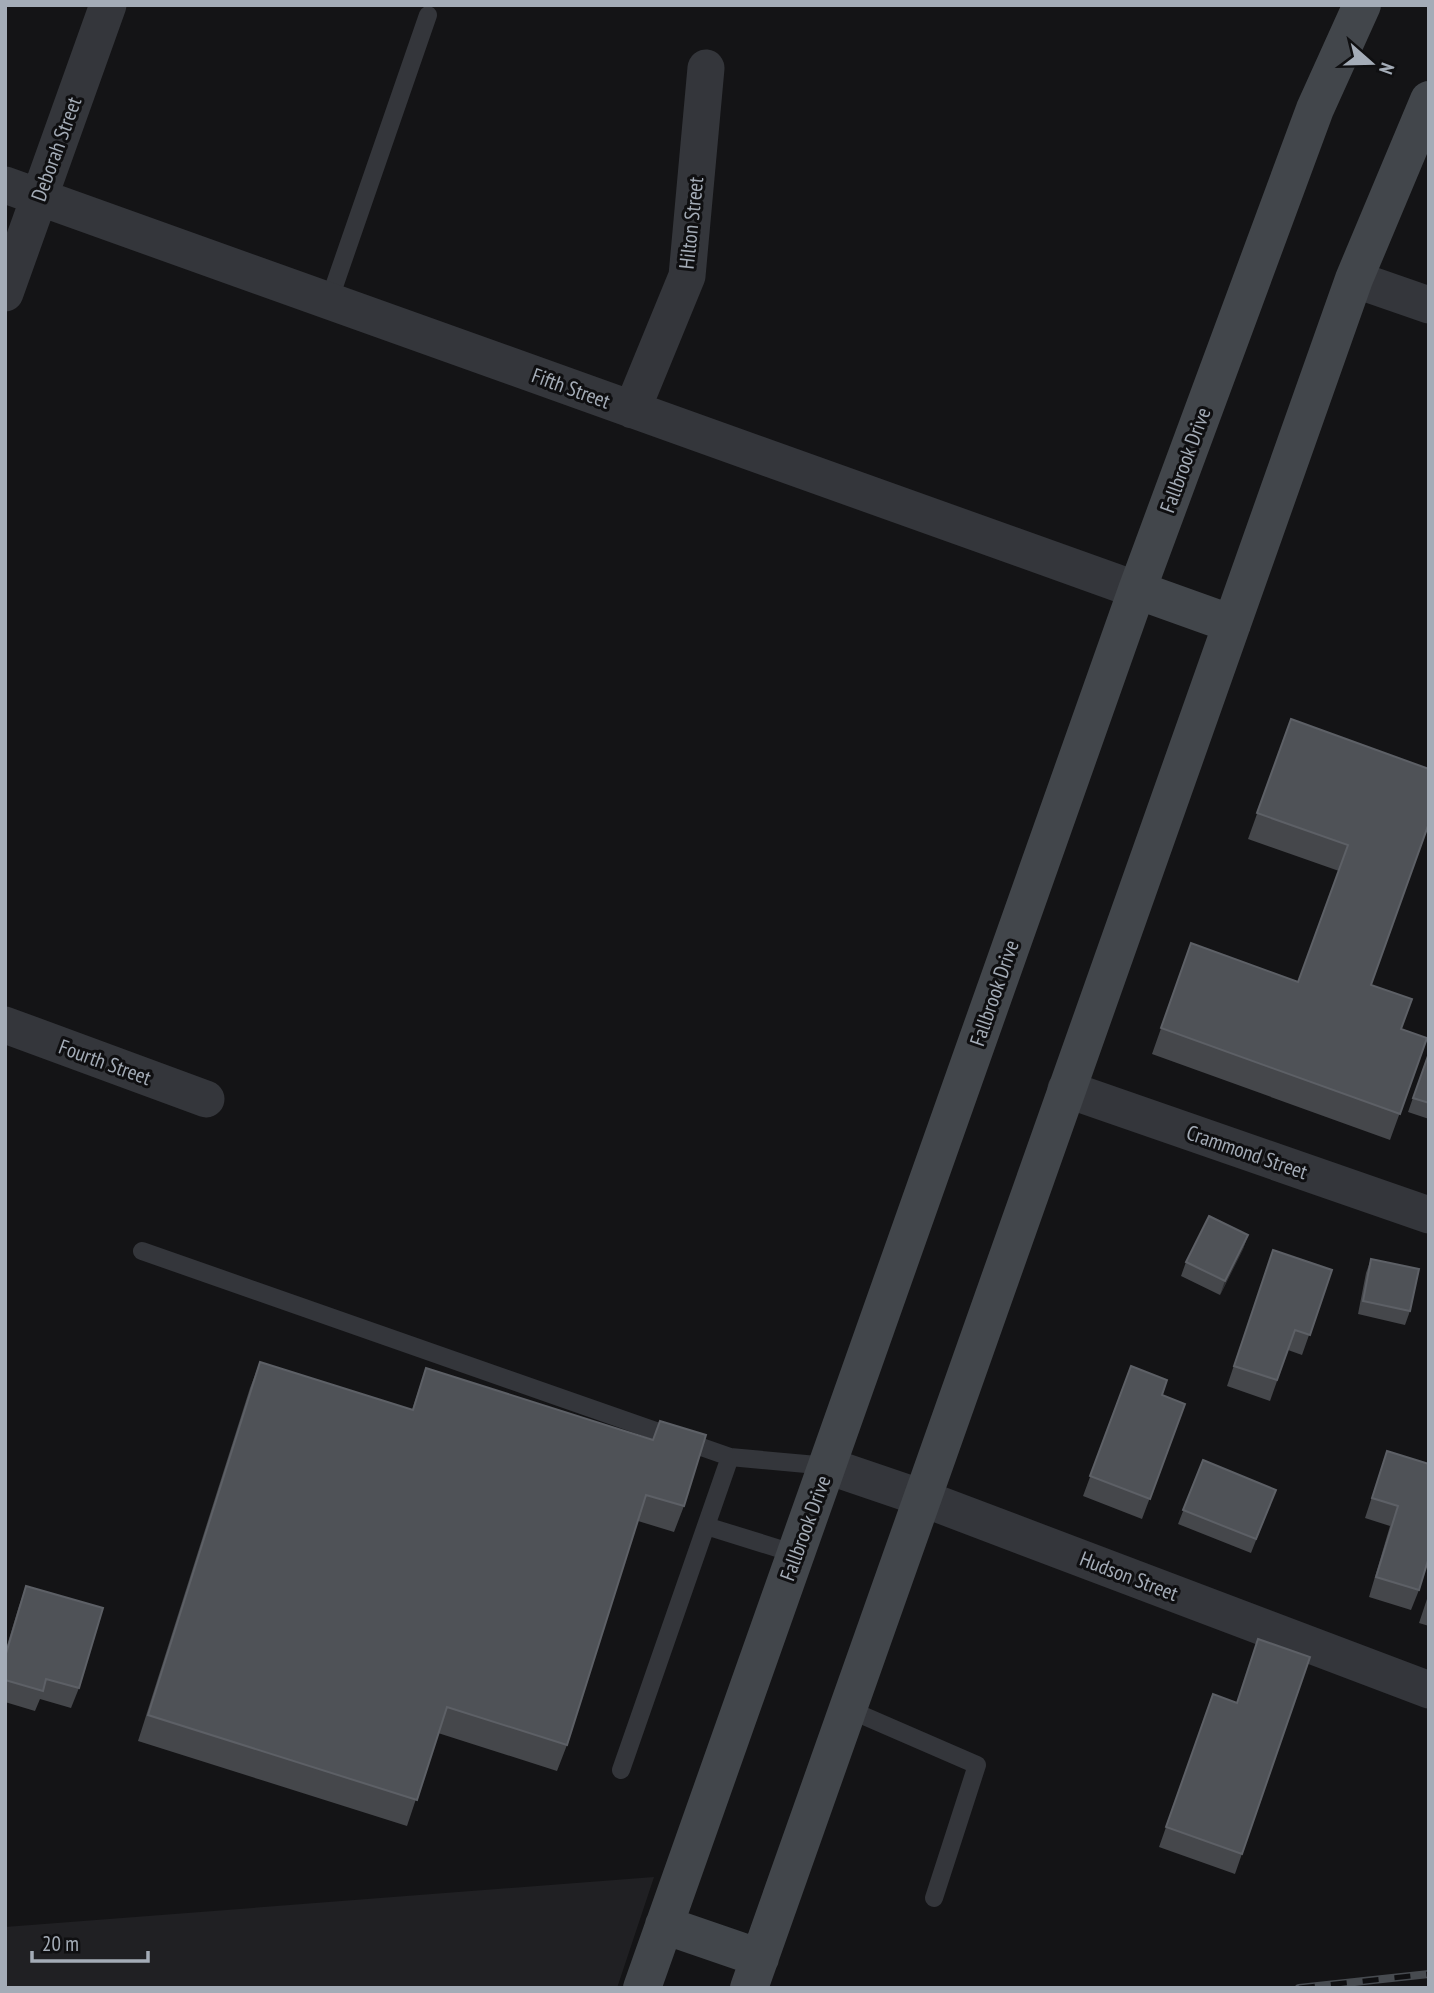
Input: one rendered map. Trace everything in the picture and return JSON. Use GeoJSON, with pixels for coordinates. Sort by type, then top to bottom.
{"type":"FeatureCollection","features":[{"type":"Feature","properties":{"kind":"main road","name":"Fallbrook Drive"},"geometry":{"type":"LineString","coordinates":[[642,1988],[1137,590],[1315,109],[1362,5]]}},
{"type":"Feature","properties":{"kind":"main road"},"geometry":{"type":"LineString","coordinates":[[664,1925],[754,1973],[1354,279],[1429,100]]}},
{"type":"Feature","properties":{"kind":"main road"},"geometry":{"type":"LineString","coordinates":[[1137,590],[1231,624]]}},
{"type":"Feature","properties":{"kind":"street","name":"Deborah Street"},"geometry":{"type":"LineString","coordinates":[[5,293],[22,191],[107,5]]}},
{"type":"Feature","properties":{"kind":"street","name":"Hilton Street"},"geometry":{"type":"LineString","coordinates":[[632,410],[687,275],[706,68]]}},
{"type":"Feature","properties":{"kind":"street","name":"Fifth Street"},"geometry":{"type":"LineString","coordinates":[[22,191],[1137,590]]}},
{"type":"Feature","properties":{"kind":"street"},"geometry":{"type":"LineString","coordinates":[[1354,279],[1429,305]]}},
{"type":"Feature","properties":{"kind":"street","name":"Fourth Street"},"geometry":{"type":"LineString","coordinates":[[5,1025],[206,1099]]}},
{"type":"Feature","properties":{"kind":"street","name":"Crammond Street"},"geometry":{"type":"LineString","coordinates":[[1066,1089],[1429,1215]]}},
{"type":"Feature","properties":{"kind":"street","name":"Hudson Street"},"geometry":{"type":"LineString","coordinates":[[828,1466],[922,1498],[1429,1690]]}},
{"type":"Feature","properties":{"kind":"lane"},"geometry":{"type":"LineString","coordinates":[[329,301],[428,15]]}},
{"type":"Feature","properties":{"kind":"lane"},"geometry":{"type":"LineString","coordinates":[[142,1251],[730,1457],[828,1466]]}},
{"type":"Feature","properties":{"kind":"lane"},"geometry":{"type":"LineString","coordinates":[[621,1770],[730,1457]]}},
{"type":"Feature","properties":{"kind":"lane"},"geometry":{"type":"LineString","coordinates":[[706,1526],[796,1554]]}},
{"type":"Feature","properties":{"kind":"lane"},"geometry":{"type":"LineString","coordinates":[[848,1709],[977,1766],[934,1898]]}},
{"type":"Feature","properties":{"kind":"shaded area"},"geometry":{"type":"Polygon","coordinates":[[[654,1877],[617,1988],[5,1988],[5,1927],[654,1877]]]}},
{"type":"Feature","properties":{"kind":"building"},"geometry":{"type":"Polygon","coordinates":[[[1291,719],[1429,769],[1429,823],[1371,985],[1412,999],[1401,1029],[1427,1038],[1400,1114],[1161,1028],[1191,943],[1298,982],[1348,845],[1257,813],[1291,719]]]}},
{"type":"Feature","properties":{"kind":"building"},"geometry":{"type":"Polygon","coordinates":[[[1429,1053],[1429,1103],[1413,1098],[1429,1053]]]}},
{"type":"Feature","properties":{"kind":"building"},"geometry":{"type":"Polygon","coordinates":[[[1209,1216],[1248,1235],[1225,1281],[1186,1262],[1209,1216]]]}},
{"type":"Feature","properties":{"kind":"building"},"geometry":{"type":"Polygon","coordinates":[[[1273,1250],[1332,1270],[1310,1335],[1295,1330],[1277,1380],[1234,1366],[1273,1250]]]}},
{"type":"Feature","properties":{"kind":"building"},"geometry":{"type":"Polygon","coordinates":[[[1371,1259],[1419,1269],[1410,1311],[1363,1301],[1371,1259]]]}},
{"type":"Feature","properties":{"kind":"building"},"geometry":{"type":"Polygon","coordinates":[[[260,1362],[413,1410],[426,1368],[653,1440],[660,1421],[706,1435],[684,1506],[646,1495],[567,1745],[447,1707],[417,1800],[148,1715],[260,1362]]]}},
{"type":"Feature","properties":{"kind":"building"},"geometry":{"type":"Polygon","coordinates":[[[1131,1366],[1167,1380],[1162,1395],[1185,1404],[1150,1499],[1090,1476],[1131,1366]]]}},
{"type":"Feature","properties":{"kind":"building"},"geometry":{"type":"Polygon","coordinates":[[[1387,1451],[1429,1464],[1429,1557],[1419,1590],[1376,1577],[1398,1506],[1372,1498],[1387,1451]]]}},
{"type":"Feature","properties":{"kind":"building"},"geometry":{"type":"Polygon","coordinates":[[[1203,1460],[1276,1490],[1256,1539],[1183,1510],[1203,1460]]]}},
{"type":"Feature","properties":{"kind":"building"},"geometry":{"type":"Polygon","coordinates":[[[26,1586],[103,1608],[79,1688],[46,1679],[43,1691],[5,1680],[5,1657],[26,1586]]]}},
{"type":"Feature","properties":{"kind":"building"},"geometry":{"type":"Polygon","coordinates":[[[1258,1639],[1310,1657],[1242,1854],[1166,1827],[1213,1694],[1237,1703],[1258,1639]]]}},
{"type":"Feature","properties":{"kind":"railway"},"geometry":{"type":"LineString","coordinates":[[1299,1988],[1429,1974]]}}]}
